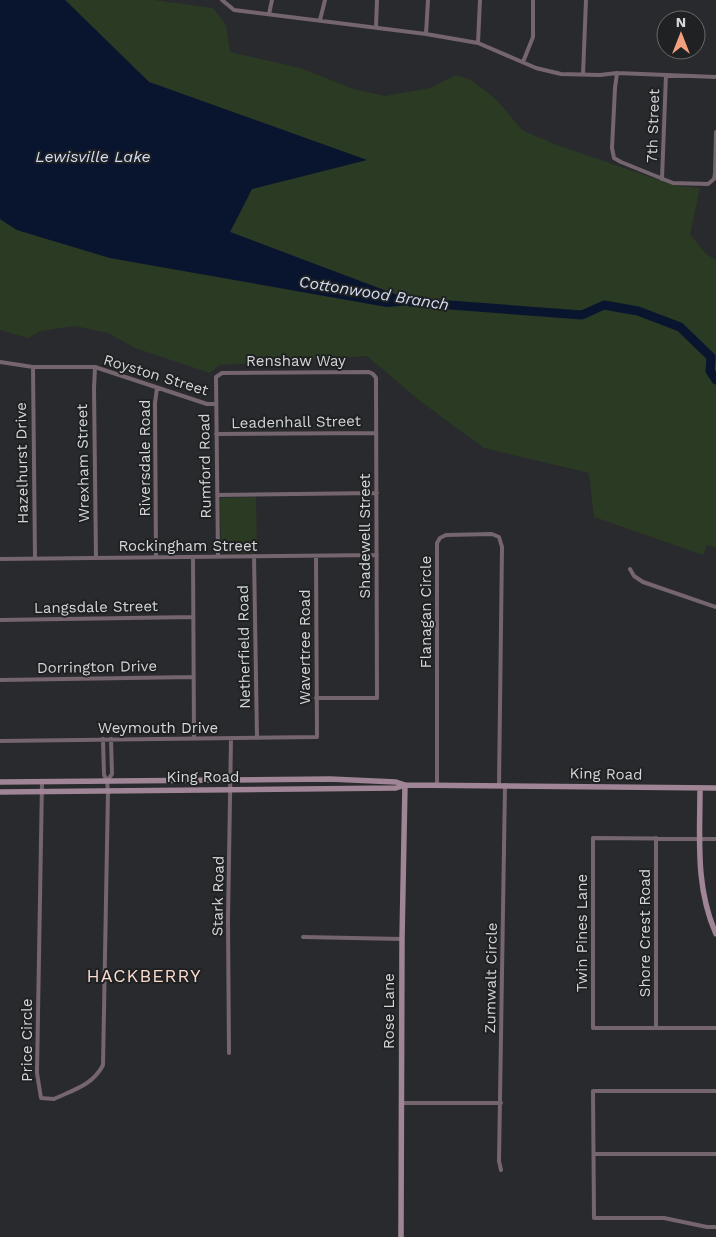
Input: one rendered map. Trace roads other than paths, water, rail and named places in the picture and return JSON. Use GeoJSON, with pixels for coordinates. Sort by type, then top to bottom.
{"type":"FeatureCollection","features":[{"type":"Feature","properties":{"kind":"street"},"geometry":{"type":"LineString","coordinates":[[222,0],[234,10],[376,27],[478,43],[536,68],[561,74],[617,73],[716,77]]}},
{"type":"Feature","properties":{"kind":"street"},"geometry":{"type":"LineString","coordinates":[[269,14],[272,0]]}},
{"type":"Feature","properties":{"kind":"street"},"geometry":{"type":"LineString","coordinates":[[320,20],[325,0]]}},
{"type":"Feature","properties":{"kind":"street"},"geometry":{"type":"LineString","coordinates":[[376,27],[377,0]]}},
{"type":"Feature","properties":{"kind":"street"},"geometry":{"type":"LineString","coordinates":[[426,34],[428,0]]}},
{"type":"Feature","properties":{"kind":"street"},"geometry":{"type":"LineString","coordinates":[[478,43],[480,0]]}},
{"type":"Feature","properties":{"kind":"street"},"geometry":{"type":"LineString","coordinates":[[523,62],[533,37],[533,0]]}},
{"type":"Feature","properties":{"kind":"street"},"geometry":{"type":"LineString","coordinates":[[583,75],[586,0]]}},
{"type":"Feature","properties":{"kind":"street"},"geometry":{"type":"LineString","coordinates":[[617,73],[613,119],[614,158],[673,183],[708,184],[711,183],[715,174],[716,132]]}},
{"type":"Feature","properties":{"kind":"street","name":"7th Street"},"geometry":{"type":"LineString","coordinates":[[662,179],[666,75]]}},
{"type":"Feature","properties":{"kind":"street","name":"Royston Street"},"geometry":{"type":"LineString","coordinates":[[0,362],[33,367],[95,368],[207,404],[216,404]]}},
{"type":"Feature","properties":{"kind":"street","name":"Hazelhurst Drive"},"geometry":{"type":"LineString","coordinates":[[33,367],[35,558]]}},
{"type":"Feature","properties":{"kind":"street","name":"Wrexham Street"},"geometry":{"type":"LineString","coordinates":[[95,368],[96,558]]}},
{"type":"Feature","properties":{"kind":"street","name":"Renshaw Way"},"geometry":{"type":"LineString","coordinates":[[218,375],[222,373],[368,372],[373,374]]}},
{"type":"Feature","properties":{"kind":"street","name":"Shadewell Street"},"geometry":{"type":"LineString","coordinates":[[316,698],[377,698],[376,378],[373,374]]}},
{"type":"Feature","properties":{"kind":"street","name":"Rumford Road"},"geometry":{"type":"LineString","coordinates":[[218,375],[215,380],[218,557]]}},
{"type":"Feature","properties":{"kind":"street","name":"Riversdale Road"},"geometry":{"type":"LineString","coordinates":[[156,557],[155,403],[157,388]]}},
{"type":"Feature","properties":{"kind":"street","name":"Leadenhall Street"},"geometry":{"type":"LineString","coordinates":[[216,434],[376,432]]}},
{"type":"Feature","properties":{"kind":"street"},"geometry":{"type":"LineString","coordinates":[[217,495],[377,493]]}},
{"type":"Feature","properties":{"kind":"street","name":"Flanagan Circle"},"geometry":{"type":"LineString","coordinates":[[437,785],[437,543],[440,538],[446,535],[492,534],[499,537],[502,547],[502,785]]}},
{"type":"Feature","properties":{"kind":"street","name":"Rockingham Street"},"geometry":{"type":"LineString","coordinates":[[0,558],[376,555]]}},
{"type":"Feature","properties":{"kind":"street","name":"Netherfield Road"},"geometry":{"type":"LineString","coordinates":[[254,556],[257,738]]}},
{"type":"Feature","properties":{"kind":"street","name":"Wavertree Road"},"geometry":{"type":"LineString","coordinates":[[316,556],[317,737]]}},
{"type":"Feature","properties":{"kind":"street"},"geometry":{"type":"LineString","coordinates":[[192,557],[194,739]]}},
{"type":"Feature","properties":{"kind":"street"},"geometry":{"type":"LineString","coordinates":[[630,569],[634,576],[644,582],[716,607]]}},
{"type":"Feature","properties":{"kind":"street","name":"Langsdale Street"},"geometry":{"type":"LineString","coordinates":[[0,620],[193,617]]}},
{"type":"Feature","properties":{"kind":"street","name":"Dorrington Drive"},"geometry":{"type":"LineString","coordinates":[[0,680],[194,677]]}},
{"type":"Feature","properties":{"kind":"street","name":"Weymouth Drive"},"geometry":{"type":"LineString","coordinates":[[0,741],[317,737]]}},
{"type":"Feature","properties":{"kind":"street"},"geometry":{"type":"LineString","coordinates":[[102,739],[104,775],[108,791]]}},
{"type":"Feature","properties":{"kind":"street"},"geometry":{"type":"LineString","coordinates":[[107,781],[112,774],[111,739]]}},
{"type":"Feature","properties":{"kind":"street","name":"Stark Road"},"geometry":{"type":"LineString","coordinates":[[229,1052],[228,919],[231,739]]}},
{"type":"Feature","properties":{"kind":"street"},"geometry":{"type":"LineString","coordinates":[[292,780],[292,789]]}},
{"type":"Feature","properties":{"kind":"street","name":"King Road"},"geometry":{"type":"LineString","coordinates":[[0,782],[292,780],[396,782],[437,785],[716,788]]}},
{"type":"Feature","properties":{"kind":"street"},"geometry":{"type":"LineString","coordinates":[[145,790],[146,781]]}},
{"type":"Feature","properties":{"kind":"street","name":"Price Circle"},"geometry":{"type":"LineString","coordinates":[[42,782],[37,1073],[41,1098],[48,1100],[54,1099],[90,1081],[97,1075],[103,1065],[108,791]]}},
{"type":"Feature","properties":{"kind":"street","name":"King Road"},"geometry":{"type":"LineString","coordinates":[[0,792],[396,788],[405,784]]}},
{"type":"Feature","properties":{"kind":"street","name":"Rose Lane"},"geometry":{"type":"LineString","coordinates":[[401,1237],[402,939],[405,784]]}},
{"type":"Feature","properties":{"kind":"street","name":"Zumwalt Circle"},"geometry":{"type":"LineString","coordinates":[[501,1170],[499,1161],[501,1103],[502,785]]}},
{"type":"Feature","properties":{"kind":"street"},"geometry":{"type":"LineString","coordinates":[[700,788],[700,878],[707,914],[716,934]]}},
{"type":"Feature","properties":{"kind":"street","name":"Twin Pines Lane"},"geometry":{"type":"LineString","coordinates":[[656,838],[593,838],[593,1028],[656,1028]]}},
{"type":"Feature","properties":{"kind":"street"},"geometry":{"type":"LineString","coordinates":[[656,838],[716,839]]}},
{"type":"Feature","properties":{"kind":"street","name":"Shore Crest Road"},"geometry":{"type":"LineString","coordinates":[[656,838],[656,1028]]}},
{"type":"Feature","properties":{"kind":"street"},"geometry":{"type":"LineString","coordinates":[[303,937],[402,939]]}},
{"type":"Feature","properties":{"kind":"street"},"geometry":{"type":"LineString","coordinates":[[656,1028],[716,1028]]}},
{"type":"Feature","properties":{"kind":"street"},"geometry":{"type":"LineString","coordinates":[[716,1091],[593,1091],[594,1218],[664,1218],[707,1227],[716,1227]]}},
{"type":"Feature","properties":{"kind":"street"},"geometry":{"type":"LineString","coordinates":[[402,1103],[501,1103]]}},
{"type":"Feature","properties":{"kind":"street"},"geometry":{"type":"LineString","coordinates":[[594,1154],[716,1154]]}},
{"type":"Feature","properties":{"kind":"street"},"geometry":{"type":"LineString","coordinates":[[707,1227],[716,1231]]}},
{"type":"Feature","properties":{"kind":"water","name":"Lewisville Lake"},"geometry":{"type":"Polygon","coordinates":[[[0,0],[65,0],[149,82],[367,160],[252,189],[230,232],[421,304],[387,307],[110,258],[17,230],[0,219],[0,0]]]}},
{"type":"Feature","properties":{"kind":"waterway","name":"Cottonwood Branch"},"geometry":{"type":"LineString","coordinates":[[410,302],[582,315],[604,305],[638,311],[680,327],[711,357],[710,371],[716,380]]}},
{"type":"Feature","properties":{"kind":"district","name":"HACKBERRY"},"geometry":{"type":"Point","coordinates":[144,975]}}]}
